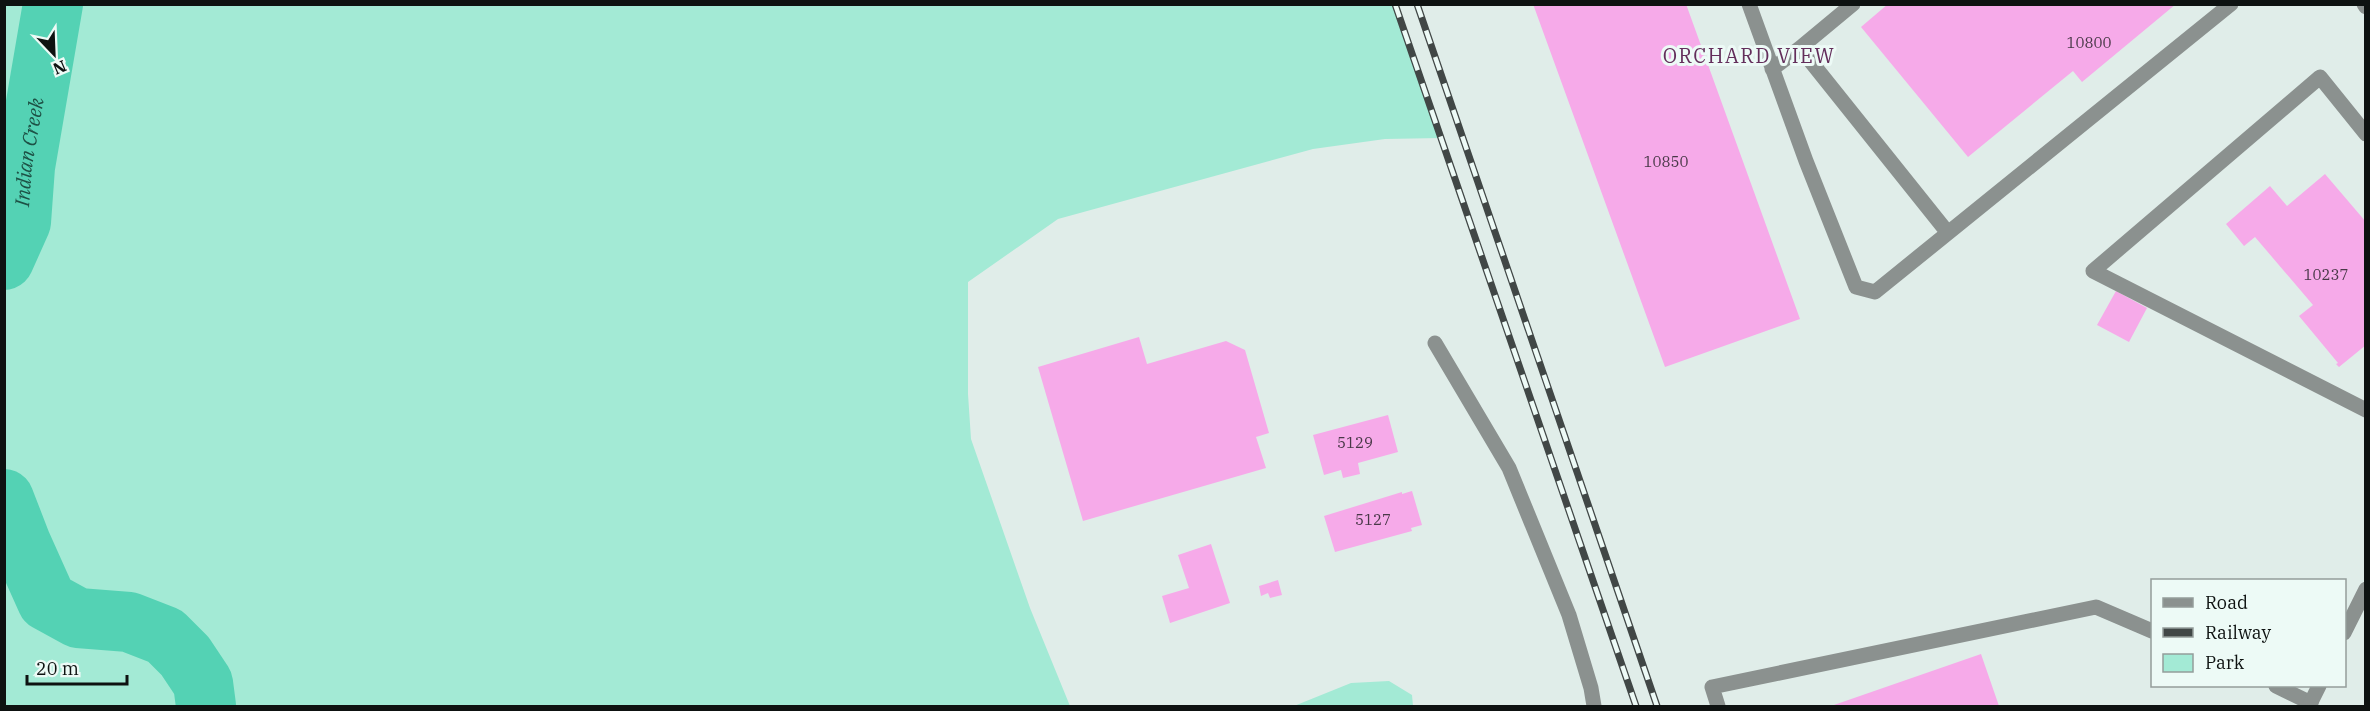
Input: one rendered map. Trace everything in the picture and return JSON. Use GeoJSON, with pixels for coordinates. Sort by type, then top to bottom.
{"type":"FeatureCollection","features":[{"type":"Feature","properties":{"kind":"street"},"geometry":{"type":"LineString","coordinates":[[1749,4],[1806,161],[1856,287],[1875,292],[2231,4]]}},
{"type":"Feature","properties":{"kind":"street"},"geometry":{"type":"LineString","coordinates":[[1772,69],[1853,4]]}},
{"type":"Feature","properties":{"kind":"street"},"geometry":{"type":"LineString","coordinates":[[1800,48],[1948,233]]}},
{"type":"Feature","properties":{"kind":"street"},"geometry":{"type":"LineString","coordinates":[[2365,410],[2093,271],[2319,77],[2366,134]]}},
{"type":"Feature","properties":{"kind":"street"},"geometry":{"type":"LineString","coordinates":[[1435,343],[1509,468],[1569,615],[1591,688],[1594,706]]}},
{"type":"Feature","properties":{"kind":"street"},"geometry":{"type":"LineString","coordinates":[[2346,629],[2366,589]]}},
{"type":"Feature","properties":{"kind":"street"},"geometry":{"type":"LineString","coordinates":[[1718,706],[1712,687],[2096,607],[2151,632]]}},
{"type":"Feature","properties":{"kind":"street"},"geometry":{"type":"LineString","coordinates":[[2278,687],[2310,705],[2319,687]]}},
{"type":"Feature","properties":{"kind":"green space"},"geometry":{"type":"Polygon","coordinates":[[[4,5],[1395,5],[1441,138],[1385,139],[1313,149],[1058,219],[968,282],[968,394],[971,439],[1030,608],[1070,706],[5,706],[4,5]]]}},
{"type":"Feature","properties":{"kind":"green space"},"geometry":{"type":"Polygon","coordinates":[[[1389,681],[1412,695],[1413,706],[1294,706],[1351,683],[1389,681]]]}},
{"type":"Feature","properties":{"kind":"building"},"geometry":{"type":"Polygon","coordinates":[[[1533,4],[1686,4],[1800,319],[1665,367],[1533,4]]]}},
{"type":"Feature","properties":{"kind":"building"},"geometry":{"type":"Polygon","coordinates":[[[1888,4],[2176,4],[2082,82],[2073,71],[1968,157],[1861,27],[1888,4]]]}},
{"type":"Feature","properties":{"kind":"building"},"geometry":{"type":"Polygon","coordinates":[[[2325,174],[2366,222],[2366,345],[2339,367],[2299,316],[2313,305],[2255,237],[2244,246],[2226,224],[2270,186],[2287,206],[2325,174]]]}},
{"type":"Feature","properties":{"kind":"building"},"geometry":{"type":"Polygon","coordinates":[[[2116,291],[2147,308],[2129,342],[2097,325],[2116,291]]]}},
{"type":"Feature","properties":{"kind":"building"},"geometry":{"type":"Polygon","coordinates":[[[1139,337],[1147,364],[1226,341],[1245,350],[1269,433],[1256,437],[1266,468],[1083,521],[1038,367],[1139,337]]]}},
{"type":"Feature","properties":{"kind":"building"},"geometry":{"type":"Polygon","coordinates":[[[1388,415],[1398,452],[1358,463],[1360,474],[1343,478],[1341,470],[1324,475],[1313,435],[1388,415]]]}},
{"type":"Feature","properties":{"kind":"building"},"geometry":{"type":"Polygon","coordinates":[[[1412,491],[1422,525],[1411,528],[1412,531],[1335,552],[1324,516],[1412,491]]]}},
{"type":"Feature","properties":{"kind":"building"},"geometry":{"type":"Polygon","coordinates":[[[1211,544],[1230,603],[1170,623],[1162,596],[1189,588],[1178,555],[1211,544]]]}},
{"type":"Feature","properties":{"kind":"building"},"geometry":{"type":"Polygon","coordinates":[[[1278,580],[1282,595],[1270,598],[1268,593],[1261,596],[1259,586],[1278,580]]]}},
{"type":"Feature","properties":{"kind":"building"},"geometry":{"type":"Polygon","coordinates":[[[1981,654],[1999,706],[1831,706],[1981,654]]]}},
{"type":"Feature","properties":{"kind":"waterway","name":"Indian Creek"},"geometry":{"type":"LineString","coordinates":[[4,260],[21,222],[25,167],[53,4]]}},
{"type":"Feature","properties":{"kind":"waterway","name":"Indian Creek"},"geometry":{"type":"LineString","coordinates":[[4,499],[47,601],[78,618],[129,622],[165,636],[185,656],[203,683],[206,706]]}},
{"type":"Feature","properties":{"kind":"railway"},"geometry":{"type":"LineString","coordinates":[[1395,4],[1636,706]]}},
{"type":"Feature","properties":{"kind":"railway"},"geometry":{"type":"LineString","coordinates":[[1417,4],[1657,706]]}},
{"type":"Feature","properties":{"kind":"district","name":"ORCHARD VIEW"},"geometry":{"type":"Point","coordinates":[1749,56]}}]}
